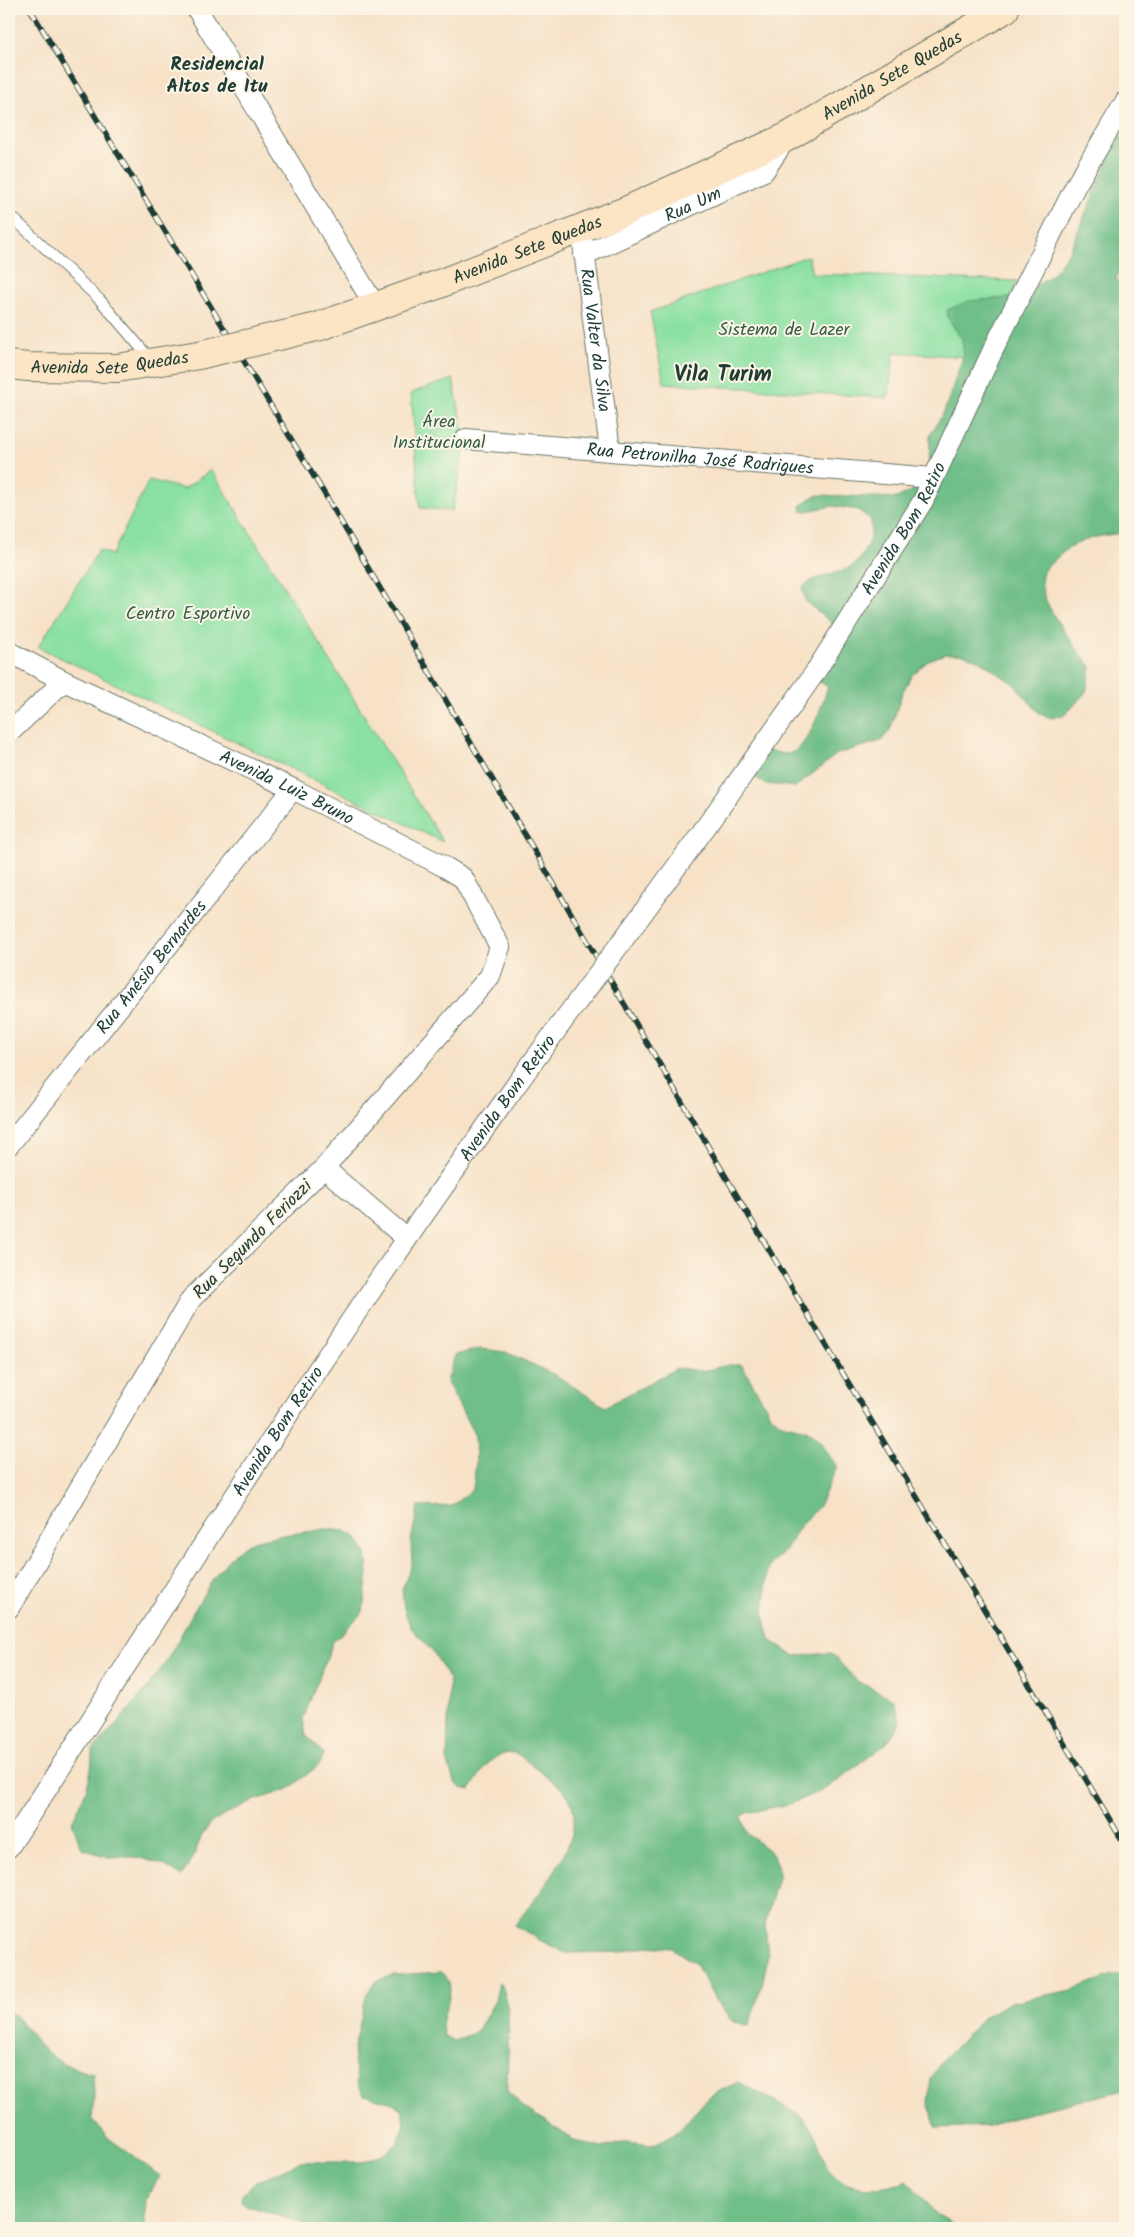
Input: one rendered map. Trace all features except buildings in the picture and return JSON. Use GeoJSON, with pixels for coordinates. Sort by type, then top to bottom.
{"type":"FeatureCollection","features":[{"type":"Feature","properties":{"kind":"street"},"geometry":{"type":"LineString","coordinates":[[198,9],[375,306]]}},
{"type":"Feature","properties":{"kind":"street","name":"Avenida Sete Quedas"},"geometry":{"type":"LineString","coordinates":[[9,365],[117,368],[199,355],[317,327],[434,286],[582,242],[628,210],[787,137],[1005,9]]}},
{"type":"Feature","properties":{"kind":"street","name":"Avenida Bom Retiro"},"geometry":{"type":"LineString","coordinates":[[9,1847],[246,1478],[462,1158],[713,816],[814,674],[922,501],[993,350],[1076,185],[1125,102]]}},
{"type":"Feature","properties":{"kind":"street","name":"Rua Valter da Silva"},"geometry":{"type":"LineString","coordinates":[[582,242],[610,450]]}},
{"type":"Feature","properties":{"kind":"street","name":"Rua Petronilha José Rodrigues"},"geometry":{"type":"LineString","coordinates":[[466,439],[933,478]]}},
{"type":"Feature","properties":{"kind":"street","name":"Avenida Luiz Bruno"},"geometry":{"type":"LineString","coordinates":[[9,652],[64,681],[293,790],[463,878],[500,946],[490,976]]}},
{"type":"Feature","properties":{"kind":"street"},"geometry":{"type":"LineString","coordinates":[[9,733],[64,681]]}},
{"type":"Feature","properties":{"kind":"street","name":"Rua Anésio Bernardes"},"geometry":{"type":"LineString","coordinates":[[9,1145],[293,790]]}},
{"type":"Feature","properties":{"kind":"street","name":"Rua Segundo Feriozzi"},"geometry":{"type":"LineString","coordinates":[[9,1608],[191,1299],[324,1168],[490,976]]}},
{"type":"Feature","properties":{"kind":"street"},"geometry":{"type":"LineString","coordinates":[[324,1168],[407,1239]]}},
{"type":"Feature","properties":{"kind":"lane"},"geometry":{"type":"LineString","coordinates":[[9,214],[100,300],[154,362]]}},
{"type":"Feature","properties":{"kind":"green space"},"geometry":{"type":"Polygon","coordinates":[[[1125,129],[1125,260],[1116,279],[1125,287],[1125,533],[1089,539],[1073,546],[1045,568],[1041,581],[1043,593],[1057,621],[1091,667],[1086,692],[1066,714],[1052,718],[1040,714],[1015,685],[980,661],[963,654],[945,654],[929,660],[912,675],[902,693],[890,730],[881,741],[837,754],[796,787],[766,784],[749,774],[767,750],[787,754],[795,751],[801,745],[813,726],[828,687],[815,678],[836,633],[831,622],[806,602],[802,588],[813,580],[840,572],[857,562],[865,551],[871,532],[871,520],[858,510],[832,506],[802,512],[801,506],[808,499],[819,495],[897,498],[919,487],[929,462],[930,435],[944,412],[964,354],[962,339],[948,318],[947,310],[969,301],[1018,297],[1053,274],[1069,252],[1114,147],[1125,129]]]}},
{"type":"Feature","properties":{"kind":"green space","name":"Sistema de Lazer"},"geometry":{"type":"Polygon","coordinates":[[[808,256],[812,274],[1018,281],[982,358],[894,352],[888,398],[664,383],[650,312],[808,256]]]}},
{"type":"Feature","properties":{"kind":"green space","name":"Área Institucional"},"geometry":{"type":"Polygon","coordinates":[[[453,379],[466,443],[452,511],[420,508],[411,393],[453,379]]]}},
{"type":"Feature","properties":{"kind":"green space","name":"Centro Esportivo"},"geometry":{"type":"Polygon","coordinates":[[[211,470],[443,842],[38,647],[99,550],[112,555],[149,480],[184,489],[211,470]]]}},
{"type":"Feature","properties":{"kind":"green space"},"geometry":{"type":"Polygon","coordinates":[[[480,1349],[506,1352],[557,1376],[605,1407],[677,1368],[702,1371],[728,1365],[742,1365],[770,1414],[781,1424],[806,1430],[818,1438],[837,1467],[819,1506],[801,1525],[786,1549],[768,1568],[764,1615],[770,1640],[794,1656],[831,1653],[857,1681],[893,1699],[901,1722],[886,1744],[827,1788],[790,1804],[746,1813],[741,1817],[747,1833],[774,1855],[779,1873],[765,1924],[768,1956],[763,1981],[749,2026],[732,2021],[715,2000],[696,1964],[672,1948],[646,1946],[621,1952],[566,1953],[541,1941],[515,1925],[548,1881],[568,1845],[573,1827],[573,1810],[567,1795],[550,1779],[516,1753],[507,1753],[493,1759],[483,1769],[470,1790],[461,1788],[454,1782],[447,1760],[449,1679],[434,1653],[411,1628],[404,1609],[402,1589],[412,1564],[411,1541],[418,1507],[452,1506],[473,1489],[476,1463],[475,1436],[447,1382],[455,1355],[480,1349]]]}},
{"type":"Feature","properties":{"kind":"green space"},"geometry":{"type":"Polygon","coordinates":[[[325,1529],[345,1531],[357,1538],[366,1554],[368,1573],[363,1612],[333,1642],[303,1719],[306,1735],[323,1753],[321,1763],[289,1789],[247,1803],[212,1822],[203,1833],[191,1862],[181,1876],[164,1865],[137,1857],[109,1857],[82,1849],[72,1822],[89,1779],[92,1751],[159,1672],[215,1576],[240,1549],[254,1541],[325,1529]]]}},
{"type":"Feature","properties":{"kind":"green space"},"geometry":{"type":"Polygon","coordinates":[[[441,1972],[449,1983],[450,1989],[442,2026],[444,2036],[454,2041],[478,2031],[495,2000],[499,1983],[504,1991],[507,2003],[509,2034],[507,2091],[526,2109],[574,2140],[601,2148],[626,2142],[652,2145],[675,2134],[710,2096],[738,2082],[802,2118],[811,2128],[827,2166],[833,2175],[842,2181],[852,2185],[875,2188],[907,2181],[937,2215],[958,2228],[311,2228],[302,2223],[246,2205],[241,2201],[242,2195],[257,2181],[300,2162],[363,2162],[383,2155],[397,2143],[404,2125],[402,2110],[393,2103],[364,2095],[357,2082],[353,2051],[367,1993],[377,1981],[393,1975],[441,1972]]]}},
{"type":"Feature","properties":{"kind":"green space"},"geometry":{"type":"Polygon","coordinates":[[[1113,1975],[1125,1975],[1125,2090],[1040,2110],[988,2126],[936,2128],[928,2102],[931,2078],[941,2062],[986,2015],[1011,2002],[1071,1990],[1113,1975]]]}},
{"type":"Feature","properties":{"kind":"green space"},"geometry":{"type":"Polygon","coordinates":[[[9,2013],[20,2021],[42,2047],[57,2060],[68,2066],[93,2074],[92,2119],[106,2136],[160,2176],[145,2201],[145,2228],[9,2228],[9,2013]]]}},
{"type":"Feature","properties":{"kind":"railway"},"geometry":{"type":"LineString","coordinates":[[30,9],[330,503],[753,1223],[1125,1845]]}},
{"type":"Feature","properties":{"kind":"district","name":"Residencial Altos de Itu"},"geometry":{"type":"Point","coordinates":[217,74]}},
{"type":"Feature","properties":{"kind":"district","name":"Vila Turim"},"geometry":{"type":"Point","coordinates":[723,373]}}]}
